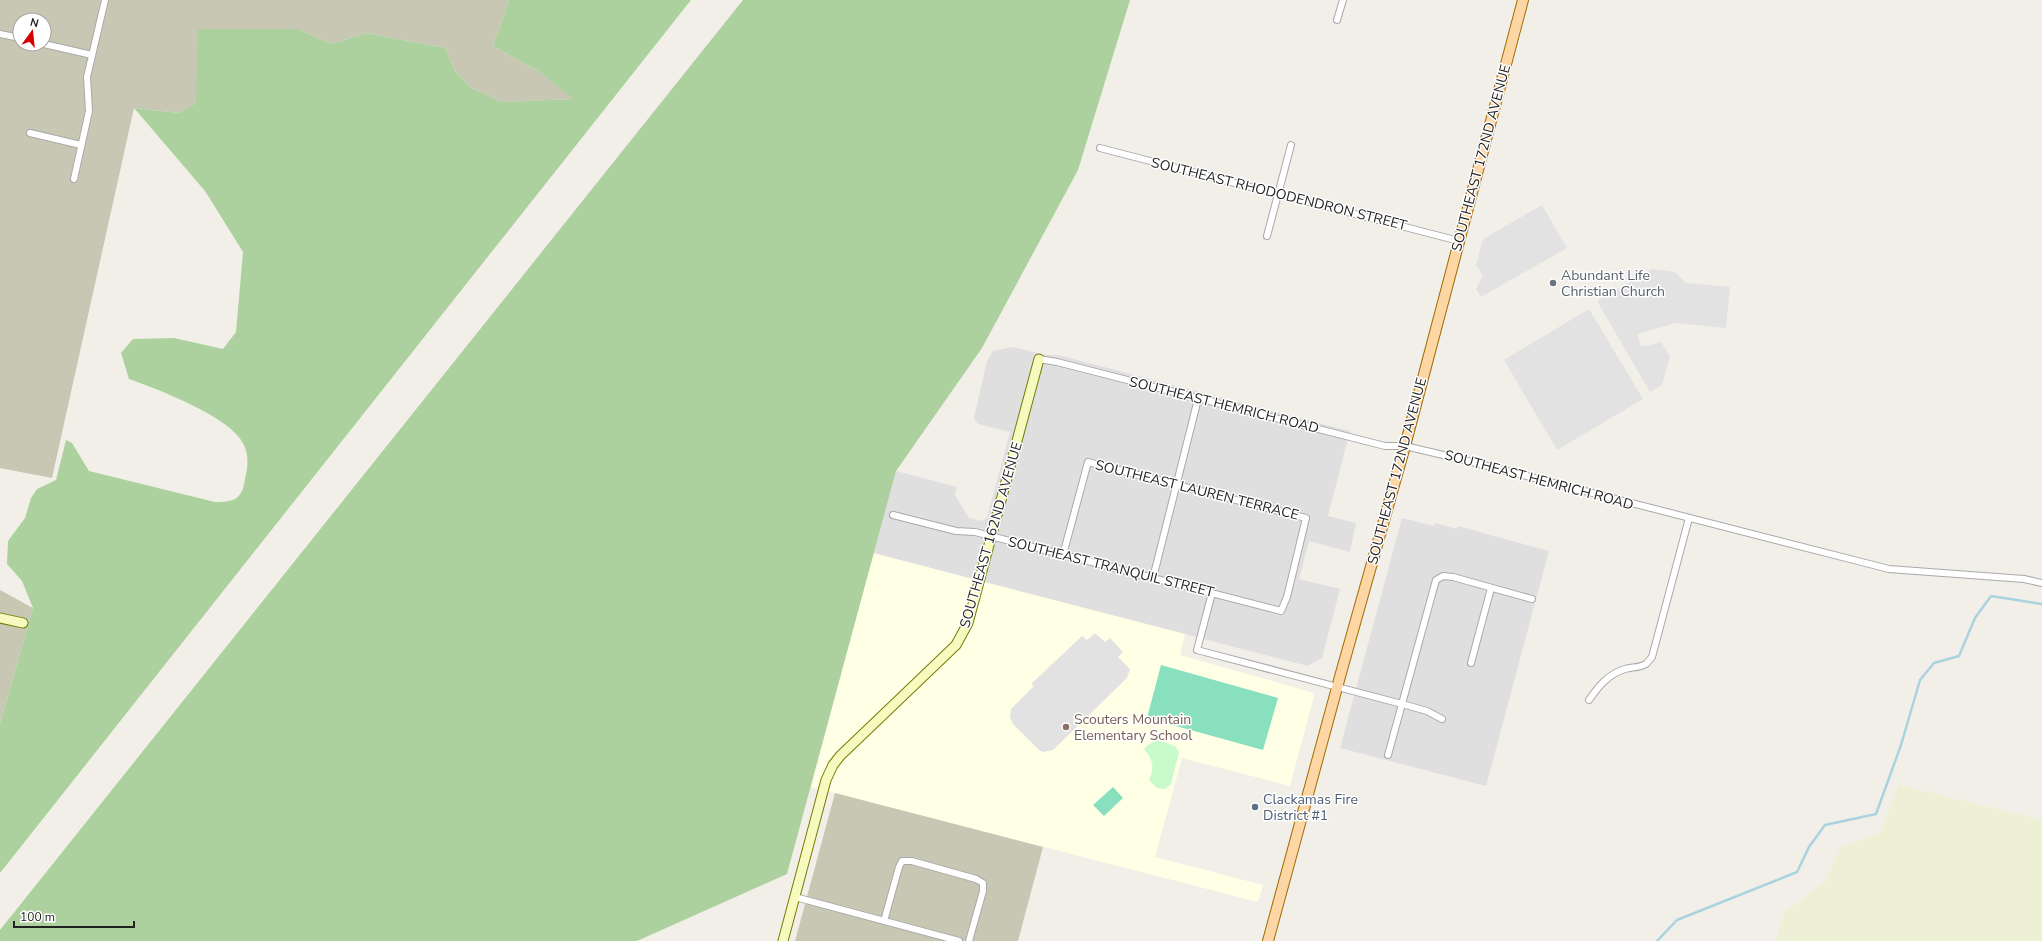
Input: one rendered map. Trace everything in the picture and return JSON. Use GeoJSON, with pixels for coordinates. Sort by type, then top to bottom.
{"type":"FeatureCollection","features":[{"type":"Feature","properties":{"kind":"main road","name":"SOUTHEAST 172ND AVENUE"},"geometry":{"type":"LineString","coordinates":[[1268,941],[1337,687],[1405,446],[1523,0]]}},
{"type":"Feature","properties":{"kind":"street"},"geometry":{"type":"LineString","coordinates":[[74,179],[88,111],[87,76],[105,0]]}},
{"type":"Feature","properties":{"kind":"street"},"geometry":{"type":"LineString","coordinates":[[1337,20],[1343,0]]}},
{"type":"Feature","properties":{"kind":"street"},"geometry":{"type":"LineString","coordinates":[[0,34],[12,36]]}},
{"type":"Feature","properties":{"kind":"street"},"geometry":{"type":"LineString","coordinates":[[52,46],[92,54]]}},
{"type":"Feature","properties":{"kind":"street"},"geometry":{"type":"LineString","coordinates":[[30,133],[81,145]]}},
{"type":"Feature","properties":{"kind":"street"},"geometry":{"type":"LineString","coordinates":[[1267,236],[1291,145]]}},
{"type":"Feature","properties":{"kind":"street","name":"SOUTHEAST RHODODENDRON STREET"},"geometry":{"type":"LineString","coordinates":[[1100,148],[1459,241]]}},
{"type":"Feature","properties":{"kind":"street","name":"SOUTHEAST HEMRICH ROAD"},"geometry":{"type":"LineString","coordinates":[[1039,359],[1057,362],[1385,446],[1405,446],[1889,569],[2024,579],[2042,583]]}},
{"type":"Feature","properties":{"kind":"street","name":"SOUTHEAST 162ND AVENUE"},"geometry":{"type":"LineString","coordinates":[[783,941],[826,780],[833,765],[840,756],[956,645],[968,623],[1039,359]]}},
{"type":"Feature","properties":{"kind":"street"},"geometry":{"type":"LineString","coordinates":[[1153,578],[1198,399]]}},
{"type":"Feature","properties":{"kind":"street","name":"SOUTHEAST LAUREN TERRACE"},"geometry":{"type":"LineString","coordinates":[[1063,555],[1088,462],[1306,518],[1287,597],[1281,611]]}},
{"type":"Feature","properties":{"kind":"street","name":"SOUTHEAST TRANQUIL STREET"},"geometry":{"type":"LineString","coordinates":[[894,515],[956,531],[975,532],[1281,611]]}},
{"type":"Feature","properties":{"kind":"street"},"geometry":{"type":"LineString","coordinates":[[1589,700],[1599,686],[1611,675],[1625,669],[1646,664],[1652,657],[1689,518]]}},
{"type":"Feature","properties":{"kind":"street"},"geometry":{"type":"LineString","coordinates":[[1388,755],[1436,580],[1441,577],[1448,576],[1532,599]]}},
{"type":"Feature","properties":{"kind":"street"},"geometry":{"type":"LineString","coordinates":[[1471,663],[1491,588]]}},
{"type":"Feature","properties":{"kind":"street"},"geometry":{"type":"LineString","coordinates":[[1212,593],[1197,650],[1427,711],[1442,719]]}},
{"type":"Feature","properties":{"kind":"street"},"geometry":{"type":"LineString","coordinates":[[0,618],[24,623]]}},
{"type":"Feature","properties":{"kind":"street"},"geometry":{"type":"LineString","coordinates":[[884,921],[899,867],[902,861],[912,861],[976,879],[983,883],[983,891],[969,941]]}},
{"type":"Feature","properties":{"kind":"street"},"geometry":{"type":"LineString","coordinates":[[795,897],[959,941]]}},
{"type":"Feature","properties":{"kind":"shaded area"},"geometry":{"type":"Polygon","coordinates":[[[0,0],[509,1],[493,46],[538,71],[574,99],[502,102],[472,88],[455,71],[445,48],[366,33],[331,44],[298,29],[196,103],[179,113],[134,108],[52,478],[0,468],[0,0]]]}},
{"type":"Feature","properties":{"kind":"shaded area"},"geometry":{"type":"Polygon","coordinates":[[[1542,205],[1567,248],[1481,297],[1476,289],[1483,275],[1476,265],[1483,239],[1542,205]]]}},
{"type":"Feature","properties":{"kind":"shaded area"},"geometry":{"type":"Polygon","coordinates":[[[1652,269],[1675,272],[1686,283],[1730,287],[1726,328],[1676,323],[1637,334],[1641,347],[1661,342],[1670,356],[1662,385],[1650,392],[1597,301],[1652,269]]]}},
{"type":"Feature","properties":{"kind":"shaded area"},"geometry":{"type":"Polygon","coordinates":[[[1589,309],[1643,399],[1557,450],[1504,360],[1589,309]]]}},
{"type":"Feature","properties":{"kind":"shaded area"},"geometry":{"type":"Polygon","coordinates":[[[1013,347],[1046,355],[1058,355],[1350,431],[1328,516],[1356,523],[1350,552],[1309,541],[1299,579],[1340,589],[1322,658],[1308,666],[873,553],[896,471],[957,487],[955,495],[969,518],[982,521],[987,518],[1010,432],[978,424],[974,418],[987,361],[993,351],[1013,347]]]}},
{"type":"Feature","properties":{"kind":"shaded area"},"geometry":{"type":"Polygon","coordinates":[[[1402,518],[1434,526],[1435,523],[1457,529],[1458,526],[1549,551],[1486,786],[1340,748],[1402,518]]]}},
{"type":"Feature","properties":{"kind":"shaded area","name":"Scouters Mountain Elementary School"},"geometry":{"type":"Polygon","coordinates":[[[873,553],[1185,634],[1180,655],[1311,692],[1314,696],[1290,786],[1182,758],[1155,857],[1263,885],[1258,902],[811,787],[873,553]]]}},
{"type":"Feature","properties":{"kind":"shaded area"},"geometry":{"type":"Polygon","coordinates":[[[0,590],[33,608],[0,724],[0,590]]]}},
{"type":"Feature","properties":{"kind":"shaded area"},"geometry":{"type":"Polygon","coordinates":[[[1095,633],[1105,642],[1110,638],[1123,652],[1118,657],[1130,669],[1127,678],[1053,750],[1043,752],[1039,750],[1013,724],[1010,717],[1011,709],[1034,686],[1031,684],[1082,636],[1087,640],[1095,633]]]}},
{"type":"Feature","properties":{"kind":"shaded area"},"geometry":{"type":"Polygon","coordinates":[[[1899,785],[2042,820],[2042,941],[1776,941],[1784,913],[1824,883],[1841,847],[1880,832],[1899,785]]]}},
{"type":"Feature","properties":{"kind":"shaded area"},"geometry":{"type":"Polygon","coordinates":[[[835,793],[1043,847],[1018,941],[795,941],[835,793]]]}},
{"type":"Feature","properties":{"kind":"green space"},"geometry":{"type":"Polygon","coordinates":[[[507,0],[691,0],[0,873],[0,724],[33,608],[22,581],[7,564],[8,541],[25,518],[31,498],[37,489],[56,480],[66,440],[72,443],[89,471],[215,502],[230,501],[237,497],[243,490],[246,474],[246,450],[237,435],[225,424],[210,414],[175,397],[129,379],[121,353],[133,339],[174,338],[223,349],[236,332],[243,252],[205,191],[134,108],[179,113],[196,103],[198,29],[298,29],[331,44],[366,33],[445,48],[455,71],[472,88],[502,102],[573,99],[538,71],[493,46],[509,1],[507,0]]]}},
{"type":"Feature","properties":{"kind":"green space"},"geometry":{"type":"Polygon","coordinates":[[[743,0],[1130,0],[1078,170],[982,348],[896,471],[787,874],[637,941],[0,941],[0,930],[743,0]]]}},
{"type":"Feature","properties":{"kind":"green space"},"geometry":{"type":"Polygon","coordinates":[[[1161,665],[1278,698],[1263,750],[1147,718],[1161,665]]]}},
{"type":"Feature","properties":{"kind":"green space"},"geometry":{"type":"Polygon","coordinates":[[[1157,740],[1175,746],[1179,752],[1171,784],[1165,789],[1157,788],[1149,780],[1152,772],[1152,764],[1144,749],[1149,744],[1157,740]]]}},
{"type":"Feature","properties":{"kind":"green space"},"geometry":{"type":"Polygon","coordinates":[[[1113,787],[1123,798],[1104,816],[1093,805],[1113,787]]]}},
{"type":"Feature","properties":{"kind":"waterway"},"geometry":{"type":"LineString","coordinates":[[1657,941],[1677,920],[1797,872],[1809,847],[1825,825],[1876,814],[1901,745],[1920,680],[1934,663],[1959,656],[1975,618],[1991,596],[2042,604]]}},
{"type":"Feature","properties":{"kind":"place","name":"Abundant Life Christian Church"},"geometry":{"type":"Point","coordinates":[1553,283]}},
{"type":"Feature","properties":{"kind":"place","name":"Scouters Mountain Elementary School"},"geometry":{"type":"Point","coordinates":[1066,727]}},
{"type":"Feature","properties":{"kind":"place","name":"Clackamas Fire District #1"},"geometry":{"type":"Point","coordinates":[1255,807]}}]}
